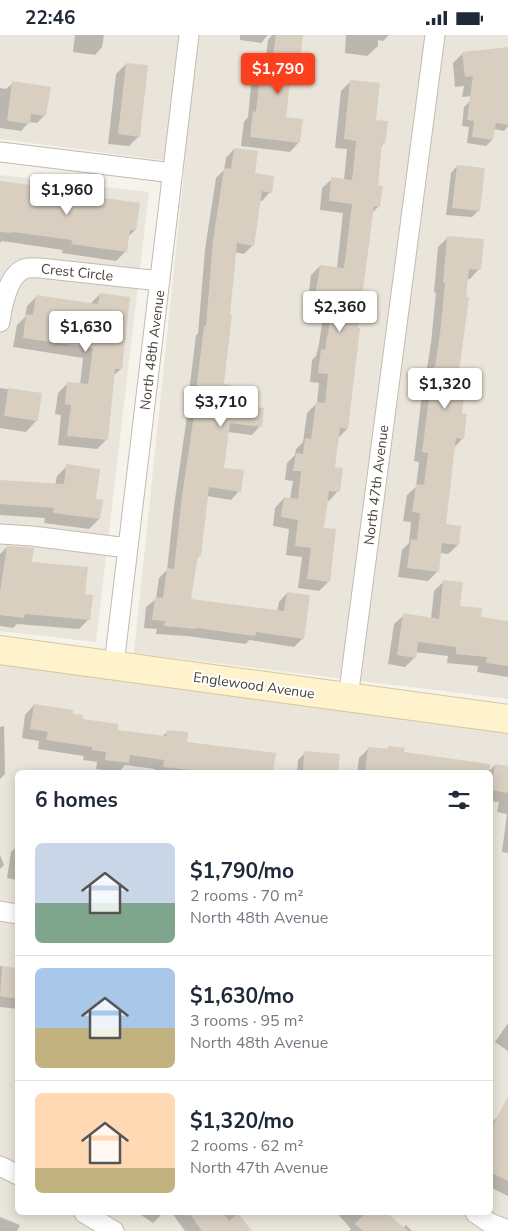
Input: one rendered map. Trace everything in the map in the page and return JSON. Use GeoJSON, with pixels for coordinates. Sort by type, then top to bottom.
{"type":"FeatureCollection","features":[{"type":"Feature","properties":{"kind":"street","name":"North 48th Avenue"},"geometry":{"type":"LineString","coordinates":[[114,665],[189,35]]}},
{"type":"Feature","properties":{"kind":"street","name":"North 47th Avenue"},"geometry":{"type":"LineString","coordinates":[[348,698],[436,35]]}},
{"type":"Feature","properties":{"kind":"street"},"geometry":{"type":"LineString","coordinates":[[0,152],[173,173]]}},
{"type":"Feature","properties":{"kind":"street","name":"Crest Circle"},"geometry":{"type":"LineString","coordinates":[[0,322],[6,292],[15,277],[23,269],[40,268],[160,281]]}},
{"type":"Feature","properties":{"kind":"street"},"geometry":{"type":"LineString","coordinates":[[0,534],[128,548]]}},
{"type":"Feature","properties":{"kind":"street","name":"Englewood Avenue"},"geometry":{"type":"LineString","coordinates":[[0,650],[508,719]]}},
{"type":"Feature","properties":{"kind":"street"},"geometry":{"type":"LineString","coordinates":[[0,911],[15,914]]}},
{"type":"Feature","properties":{"kind":"street"},"geometry":{"type":"LineString","coordinates":[[0,1166],[15,1174]]}},
{"type":"Feature","properties":{"kind":"street"},"geometry":{"type":"LineString","coordinates":[[87,1215],[114,1231]]}},
{"type":"Feature","properties":{"kind":"street"},"geometry":{"type":"LineString","coordinates":[[478,1215],[490,1223],[508,1230]]}},
{"type":"Feature","properties":{"kind":"shaded area"},"geometry":{"type":"Polygon","coordinates":[[[0,35],[508,35],[508,699],[134,653],[185,163],[0,139],[0,35]]]}},
{"type":"Feature","properties":{"kind":"shaded area"},"geometry":{"type":"Polygon","coordinates":[[[0,175],[149,192],[96,642],[0,631],[0,175]]]}},
{"type":"Feature","properties":{"kind":"shaded area"},"geometry":{"type":"Polygon","coordinates":[[[0,657],[508,728],[508,1231],[0,1231],[0,657]]]}},
{"type":"Feature","properties":{"kind":"building"},"geometry":{"type":"Polygon","coordinates":[[[276,35],[303,35],[300,59],[293,58],[286,117],[303,119],[300,143],[250,137],[253,111],[256,112],[260,76],[270,77],[276,35]]]}},
{"type":"Feature","properties":{"kind":"building"},"geometry":{"type":"Polygon","coordinates":[[[508,47],[508,125],[496,123],[493,140],[472,137],[474,121],[467,120],[473,76],[465,77],[462,52],[508,47]]]}},
{"type":"Feature","properties":{"kind":"building"},"geometry":{"type":"Polygon","coordinates":[[[126,63],[148,65],[140,137],[118,134],[126,63]]]}},
{"type":"Feature","properties":{"kind":"building"},"geometry":{"type":"Polygon","coordinates":[[[350,80],[380,83],[376,120],[388,121],[385,144],[382,143],[378,185],[383,186],[380,207],[374,206],[358,328],[360,328],[348,429],[340,428],[335,467],[343,468],[340,492],[329,491],[324,528],[336,529],[330,582],[307,579],[311,548],[295,546],[298,520],[281,517],[284,497],[298,499],[301,471],[293,471],[296,453],[303,454],[305,438],[311,439],[316,402],[325,403],[328,374],[318,373],[321,349],[325,350],[328,336],[333,294],[316,291],[320,265],[344,268],[352,204],[329,201],[331,177],[352,180],[356,141],[344,139],[350,80]]]}},
{"type":"Feature","properties":{"kind":"building"},"geometry":{"type":"Polygon","coordinates":[[[12,81],[51,87],[46,116],[31,114],[30,124],[7,121],[12,81]]]}},
{"type":"Feature","properties":{"kind":"building"},"geometry":{"type":"Polygon","coordinates":[[[234,148],[258,151],[255,173],[274,176],[272,193],[262,191],[254,246],[237,243],[230,315],[232,315],[224,384],[232,385],[230,404],[264,408],[262,427],[230,423],[224,468],[244,470],[241,492],[209,487],[201,556],[198,555],[191,599],[284,611],[287,592],[310,595],[304,639],[256,632],[255,636],[196,628],[164,626],[165,621],[152,620],[155,597],[163,598],[167,568],[174,569],[204,326],[206,326],[213,240],[224,168],[231,169],[234,148]]]}},
{"type":"Feature","properties":{"kind":"building"},"geometry":{"type":"Polygon","coordinates":[[[457,165],[485,168],[480,211],[452,208],[457,165]]]}},
{"type":"Feature","properties":{"kind":"building"},"geometry":{"type":"Polygon","coordinates":[[[0,181],[62,189],[62,192],[140,203],[136,230],[130,230],[127,252],[71,244],[72,240],[0,232],[0,181]]]}},
{"type":"Feature","properties":{"kind":"building"},"geometry":{"type":"Polygon","coordinates":[[[447,236],[484,239],[481,270],[469,269],[466,297],[469,297],[458,380],[466,381],[462,414],[467,414],[464,439],[456,438],[446,524],[461,526],[459,545],[442,543],[439,572],[407,568],[411,539],[417,540],[420,513],[412,512],[416,484],[424,485],[428,453],[422,452],[433,367],[435,367],[440,333],[447,236]]]}},
{"type":"Feature","properties":{"kind":"building"},"geometry":{"type":"Polygon","coordinates":[[[100,293],[130,297],[122,369],[115,369],[108,440],[67,436],[71,405],[65,404],[67,382],[88,384],[93,348],[23,338],[26,314],[33,315],[36,295],[98,304],[100,293]]]}},
{"type":"Feature","properties":{"kind":"building"},"geometry":{"type":"Polygon","coordinates":[[[8,388],[42,393],[38,421],[4,416],[8,388]]]}},
{"type":"Feature","properties":{"kind":"building"},"geometry":{"type":"Polygon","coordinates":[[[66,464],[100,469],[96,499],[103,500],[100,519],[53,513],[54,508],[0,504],[0,480],[64,484],[66,464]]]}},
{"type":"Feature","properties":{"kind":"building"},"geometry":{"type":"Polygon","coordinates":[[[7,546],[34,548],[32,562],[88,567],[85,594],[93,595],[90,620],[25,614],[24,618],[0,615],[0,591],[7,546]]]}},
{"type":"Feature","properties":{"kind":"building"},"geometry":{"type":"Polygon","coordinates":[[[443,580],[463,582],[460,606],[482,608],[481,617],[508,621],[508,666],[486,663],[487,657],[456,654],[456,647],[418,642],[416,658],[397,655],[403,613],[439,619],[443,580]]]}},
{"type":"Feature","properties":{"kind":"building"},"geometry":{"type":"Polygon","coordinates":[[[34,704],[73,710],[73,714],[83,715],[83,719],[118,724],[118,730],[166,736],[167,730],[188,732],[187,742],[276,753],[273,770],[190,770],[163,767],[164,760],[130,755],[129,763],[105,760],[106,752],[92,750],[92,747],[46,740],[48,732],[30,729],[34,704]]]}},
{"type":"Feature","properties":{"kind":"building"},"geometry":{"type":"Polygon","coordinates":[[[389,746],[405,748],[404,752],[490,764],[490,770],[365,770],[368,747],[388,749],[389,746]]]}},
{"type":"Feature","properties":{"kind":"building"},"geometry":{"type":"Polygon","coordinates":[[[304,751],[340,754],[338,770],[303,770],[304,751]]]}},
{"type":"Feature","properties":{"kind":"building"},"geometry":{"type":"Polygon","coordinates":[[[495,764],[508,766],[508,793],[493,790],[495,764]]]}},
{"type":"Feature","properties":{"kind":"building"},"geometry":{"type":"Polygon","coordinates":[[[2,966],[15,968],[15,998],[0,996],[2,966]]]}},
{"type":"Feature","properties":{"kind":"building"},"geometry":{"type":"Polygon","coordinates":[[[508,1096],[508,1181],[493,1174],[493,1125],[508,1096]]]}},
{"type":"Feature","properties":{"kind":"building"},"geometry":{"type":"Polygon","coordinates":[[[190,1215],[224,1215],[229,1221],[236,1215],[240,1215],[252,1231],[202,1231],[190,1215]]]}},
{"type":"Feature","properties":{"kind":"building"},"geometry":{"type":"Polygon","coordinates":[[[363,1215],[389,1215],[408,1231],[363,1231],[355,1224],[363,1215]]]}}]}
